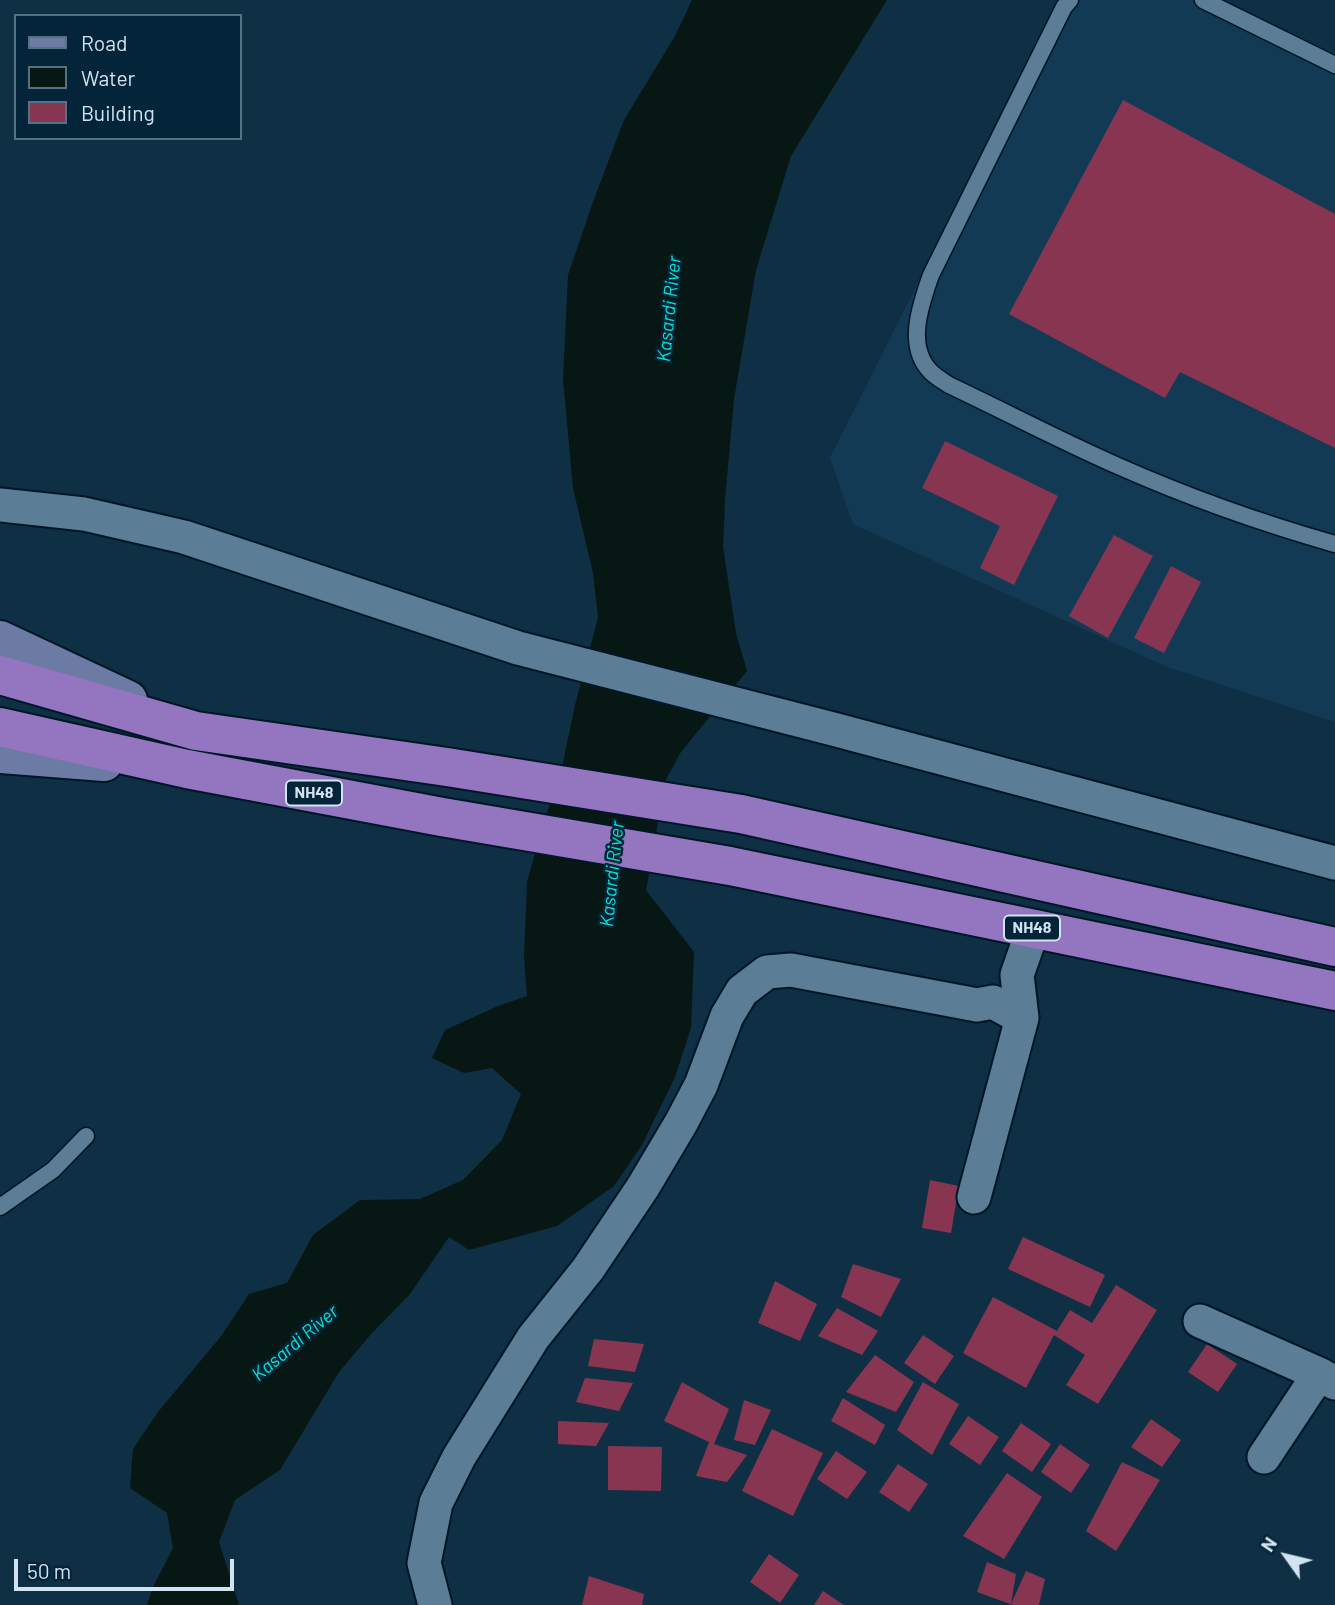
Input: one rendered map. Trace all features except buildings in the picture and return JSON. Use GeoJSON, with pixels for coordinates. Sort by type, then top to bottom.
{"type":"FeatureCollection","features":[{"type":"Feature","properties":{"kind":"highway"},"geometry":{"type":"LineString","coordinates":[[0,676],[196,731],[447,767],[741,814],[1335,947]]}},
{"type":"Feature","properties":{"kind":"highway","name":"NH48"},"geometry":{"type":"LineString","coordinates":[[0,727],[187,769],[442,817],[730,866],[1335,991]]}},
{"type":"Feature","properties":{"kind":"main road"},"geometry":{"type":"LineString","coordinates":[[0,640],[196,731]]}},
{"type":"Feature","properties":{"kind":"main road"},"geometry":{"type":"LineString","coordinates":[[0,754],[187,769]]}},
{"type":"Feature","properties":{"kind":"street"},"geometry":{"type":"LineString","coordinates":[[0,505],[84,514],[184,537],[518,648],[1335,863]]}},
{"type":"Feature","properties":{"kind":"street"},"geometry":{"type":"LineString","coordinates":[[974,1197],[1022,1018],[1017,975],[1033,929]]}},
{"type":"Feature","properties":{"kind":"street"},"geometry":{"type":"LineString","coordinates":[[435,1605],[424,1563],[436,1503],[441,1492],[459,1457],[533,1338],[588,1269],[643,1188],[701,1085],[727,1016],[742,991],[767,972],[791,970],[977,1005],[993,1002],[1022,1018]]}},
{"type":"Feature","properties":{"kind":"street"},"geometry":{"type":"LineString","coordinates":[[1200,1321],[1327,1378],[1264,1457]]}},
{"type":"Feature","properties":{"kind":"lane"},"geometry":{"type":"LineString","coordinates":[[1070,0],[1064,7],[931,275],[920,305],[916,338],[920,355],[930,371],[949,385],[1118,466],[1207,502],[1335,544]]}},
{"type":"Feature","properties":{"kind":"lane"},"geometry":{"type":"LineString","coordinates":[[1203,0],[1335,65]]}},
{"type":"Feature","properties":{"kind":"lane"},"geometry":{"type":"LineString","coordinates":[[0,1207],[53,1170],[86,1136]]}},
{"type":"Feature","properties":{"kind":"shaded area"},"geometry":{"type":"Polygon","coordinates":[[[1060,0],[1218,0],[1335,57],[1335,722],[1167,667],[853,524],[830,458],[1060,0]]]}},
{"type":"Feature","properties":{"kind":"water","name":"Kasardi River"},"geometry":{"type":"Polygon","coordinates":[[[692,0],[887,0],[791,156],[756,270],[734,399],[723,547],[736,633],[747,671],[681,752],[662,787],[646,890],[694,952],[691,1028],[675,1077],[642,1145],[614,1186],[557,1226],[469,1250],[449,1237],[410,1294],[339,1372],[280,1470],[235,1500],[219,1542],[239,1605],[147,1605],[173,1548],[167,1513],[130,1488],[133,1449],[158,1412],[222,1335],[249,1294],[287,1283],[313,1235],[360,1200],[420,1199],[463,1180],[502,1140],[521,1094],[492,1068],[464,1073],[432,1058],[445,1030],[527,996],[524,957],[527,882],[562,768],[598,618],[593,573],[573,488],[563,379],[568,275],[624,120],[675,36],[692,0]]]}}]}
